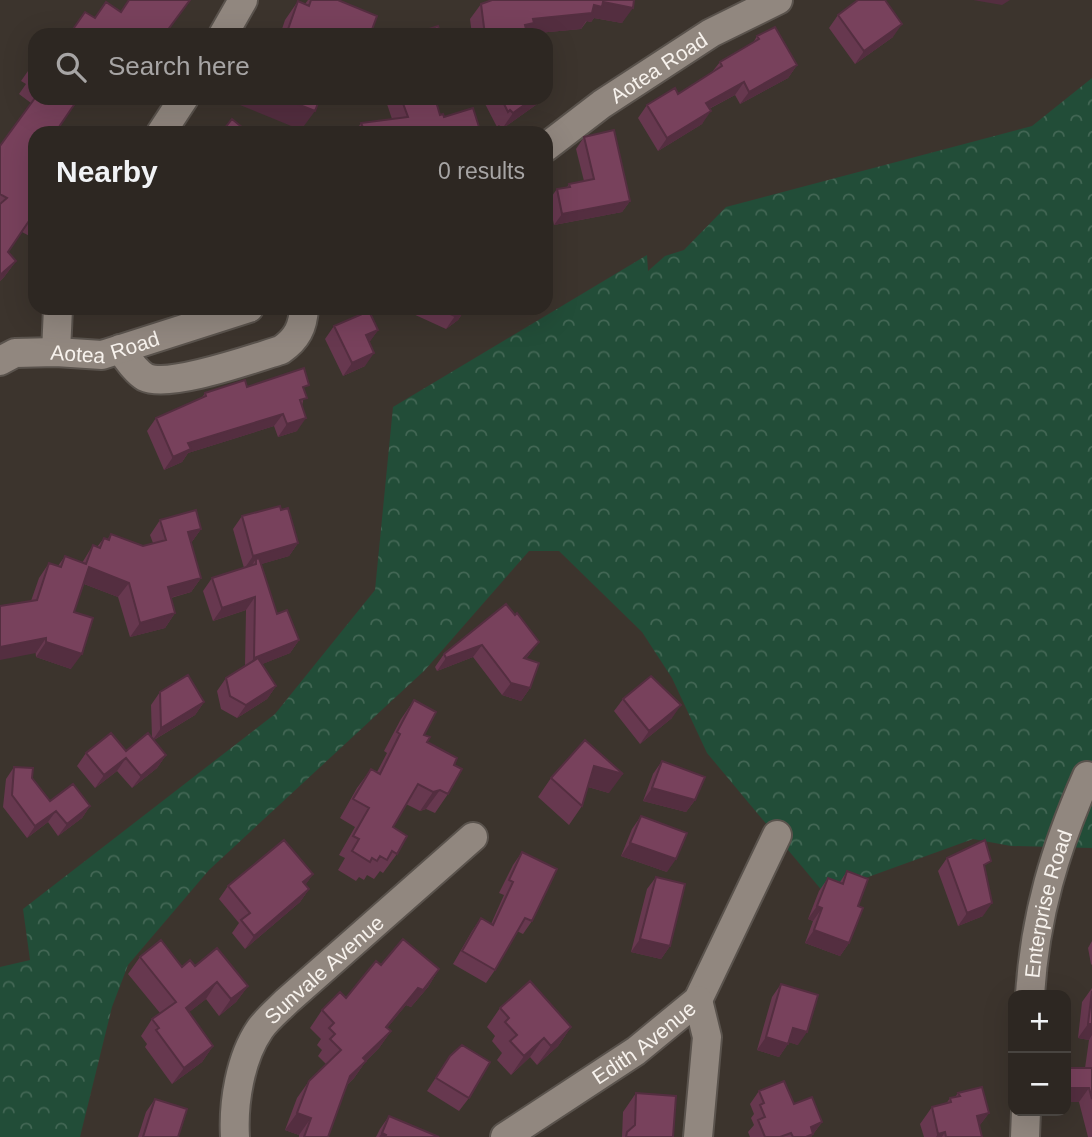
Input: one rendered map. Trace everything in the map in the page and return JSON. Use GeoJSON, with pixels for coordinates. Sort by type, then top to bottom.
{"type":"FeatureCollection","features":[{"type":"Feature","properties":{"kind":"street"},"geometry":{"type":"LineString","coordinates":[[227,28],[243,0]]}},
{"type":"Feature","properties":{"kind":"street","name":"Aotea Road"},"geometry":{"type":"LineString","coordinates":[[553,142],[603,104],[712,33],[778,0]]}},
{"type":"Feature","properties":{"kind":"street"},"geometry":{"type":"LineString","coordinates":[[165,126],[179,105]]}},
{"type":"Feature","properties":{"kind":"street"},"geometry":{"type":"LineString","coordinates":[[56,352],[58,315]]}},
{"type":"Feature","properties":{"kind":"street","name":"Aotea Road"},"geometry":{"type":"LineString","coordinates":[[0,361],[15,353],[102,355],[227,315]]}},
{"type":"Feature","properties":{"kind":"street"},"geometry":{"type":"LineString","coordinates":[[120,349],[131,365],[145,377],[164,381],[187,377],[281,350],[294,341],[303,315]]}},
{"type":"Feature","properties":{"kind":"street","name":"Enterprise Road"},"geometry":{"type":"LineString","coordinates":[[1031,990],[1039,916],[1066,825],[1087,776]]}},
{"type":"Feature","properties":{"kind":"street","name":"Edith Avenue"},"geometry":{"type":"LineString","coordinates":[[505,1137],[636,1051],[698,1000],[777,835]]}},
{"type":"Feature","properties":{"kind":"street","name":"Sunvale Avenue"},"geometry":{"type":"LineString","coordinates":[[236,1137],[234,1124],[240,1085],[248,1050],[261,1027],[473,837]]}},
{"type":"Feature","properties":{"kind":"street"},"geometry":{"type":"LineString","coordinates":[[698,1000],[706,1037],[698,1137]]}},
{"type":"Feature","properties":{"kind":"street"},"geometry":{"type":"LineString","coordinates":[[1025,1137],[1026,1116]]}},
{"type":"Feature","properties":{"kind":"green space"},"geometry":{"type":"Polygon","coordinates":[[[1092,78],[1092,848],[1011,846],[973,839],[824,893],[707,753],[672,678],[642,632],[559,551],[529,551],[425,670],[209,870],[128,965],[112,1007],[80,1137],[0,1137],[0,967],[30,960],[23,909],[275,714],[375,590],[393,407],[547,315],[553,315],[553,311],[647,255],[648,271],[665,256],[684,250],[726,207],[1032,126],[1092,78]]]}},
{"type":"Feature","properties":{"kind":"building"},"geometry":{"type":"Polygon","coordinates":[[[129,0],[190,0],[169,28],[74,28],[85,12],[95,18],[106,2],[121,12],[129,0]]]}},
{"type":"Feature","properties":{"kind":"building"},"geometry":{"type":"Polygon","coordinates":[[[311,0],[338,0],[377,16],[373,28],[288,28],[298,1],[309,6],[311,0]]]}},
{"type":"Feature","properties":{"kind":"building"},"geometry":{"type":"Polygon","coordinates":[[[492,0],[634,0],[633,8],[603,2],[602,7],[594,5],[592,13],[533,19],[534,23],[525,25],[526,28],[484,28],[481,4],[492,0]]]}},
{"type":"Feature","properties":{"kind":"building"},"geometry":{"type":"Polygon","coordinates":[[[858,0],[885,0],[902,24],[864,51],[838,15],[858,0]]]}},
{"type":"Feature","properties":{"kind":"building"},"geometry":{"type":"Polygon","coordinates":[[[775,27],[797,65],[749,92],[744,82],[706,103],[711,111],[667,138],[647,105],[675,88],[678,94],[722,66],[720,62],[759,39],[757,36],[775,27]]]}},
{"type":"Feature","properties":{"kind":"building"},"geometry":{"type":"Polygon","coordinates":[[[30,105],[74,105],[60,126],[28,126],[28,222],[8,252],[16,261],[0,275],[0,204],[7,198],[0,194],[0,146],[30,105]]]}},
{"type":"Feature","properties":{"kind":"building"},"geometry":{"type":"Polygon","coordinates":[[[300,105],[317,105],[315,111],[300,105]]]}},
{"type":"Feature","properties":{"kind":"building"},"geometry":{"type":"Polygon","coordinates":[[[404,105],[437,105],[440,115],[443,114],[444,117],[473,108],[479,126],[362,126],[361,123],[408,117],[404,105]]]}},
{"type":"Feature","properties":{"kind":"building"},"geometry":{"type":"Polygon","coordinates":[[[504,105],[524,105],[513,113],[510,110],[508,112],[504,105]]]}},
{"type":"Feature","properties":{"kind":"building"},"geometry":{"type":"Polygon","coordinates":[[[232,119],[240,126],[226,126],[232,119]]]}},
{"type":"Feature","properties":{"kind":"building"},"geometry":{"type":"Polygon","coordinates":[[[614,130],[630,201],[562,214],[557,189],[594,179],[584,137],[614,130]]]}},
{"type":"Feature","properties":{"kind":"building"},"geometry":{"type":"Polygon","coordinates":[[[360,315],[371,315],[378,330],[366,335],[374,353],[352,363],[334,326],[360,315]]]}},
{"type":"Feature","properties":{"kind":"building"},"geometry":{"type":"Polygon","coordinates":[[[304,368],[309,385],[303,387],[307,398],[300,400],[306,418],[287,424],[283,414],[188,443],[191,449],[173,457],[156,418],[206,396],[205,393],[245,380],[247,387],[304,368]]]}},
{"type":"Feature","properties":{"kind":"building"},"geometry":{"type":"Polygon","coordinates":[[[280,506],[281,510],[288,508],[298,543],[253,556],[242,516],[280,506]]]}},
{"type":"Feature","properties":{"kind":"building"},"geometry":{"type":"Polygon","coordinates":[[[196,510],[201,529],[188,532],[201,578],[168,587],[175,613],[140,623],[129,583],[89,567],[74,612],[93,618],[82,654],[46,642],[46,638],[0,647],[0,606],[37,600],[49,563],[61,567],[65,556],[86,564],[93,545],[100,548],[104,538],[109,540],[111,534],[143,546],[166,540],[160,520],[196,510]]]}},
{"type":"Feature","properties":{"kind":"building"},"geometry":{"type":"Polygon","coordinates":[[[259,558],[277,614],[287,610],[299,640],[254,658],[255,597],[222,608],[212,578],[256,564],[256,559],[259,558]]]}},
{"type":"Feature","properties":{"kind":"building"},"geometry":{"type":"Polygon","coordinates":[[[506,604],[515,615],[517,613],[539,642],[524,658],[539,663],[530,688],[511,683],[482,645],[446,658],[444,654],[506,604]]]}},
{"type":"Feature","properties":{"kind":"building"},"geometry":{"type":"Polygon","coordinates":[[[258,658],[276,686],[246,705],[230,696],[226,678],[258,658]]]}},
{"type":"Feature","properties":{"kind":"building"},"geometry":{"type":"Polygon","coordinates":[[[188,675],[204,702],[161,728],[160,692],[188,675]]]}},
{"type":"Feature","properties":{"kind":"building"},"geometry":{"type":"Polygon","coordinates":[[[651,676],[681,705],[649,731],[623,699],[651,676]]]}},
{"type":"Feature","properties":{"kind":"building"},"geometry":{"type":"Polygon","coordinates":[[[414,700],[436,712],[424,735],[430,737],[427,742],[457,758],[454,765],[462,769],[448,794],[440,790],[433,792],[418,784],[393,827],[407,836],[397,854],[392,851],[387,860],[380,856],[377,861],[372,858],[370,862],[352,851],[359,839],[353,836],[369,808],[353,799],[371,769],[380,774],[414,700]]]}},
{"type":"Feature","properties":{"kind":"building"},"geometry":{"type":"Polygon","coordinates":[[[111,733],[126,751],[148,733],[166,755],[141,776],[126,758],[104,775],[86,753],[111,733]]]}},
{"type":"Feature","properties":{"kind":"building"},"geometry":{"type":"Polygon","coordinates":[[[585,740],[623,774],[594,766],[582,806],[551,778],[585,740]]]}},
{"type":"Feature","properties":{"kind":"building"},"geometry":{"type":"Polygon","coordinates":[[[662,761],[705,777],[695,800],[652,788],[662,761]]]}},
{"type":"Feature","properties":{"kind":"building"},"geometry":{"type":"Polygon","coordinates":[[[14,767],[33,768],[32,778],[50,801],[73,784],[90,806],[67,824],[56,811],[35,826],[12,795],[14,767]]]}},
{"type":"Feature","properties":{"kind":"building"},"geometry":{"type":"Polygon","coordinates":[[[641,816],[687,833],[676,859],[630,843],[641,816]]]}},
{"type":"Feature","properties":{"kind":"building"},"geometry":{"type":"Polygon","coordinates":[[[284,840],[313,874],[303,882],[309,889],[254,936],[241,920],[250,913],[228,886],[284,840]]]}},
{"type":"Feature","properties":{"kind":"building"},"geometry":{"type":"Polygon","coordinates":[[[985,840],[991,861],[984,865],[992,903],[967,913],[947,858],[985,840]]]}},
{"type":"Feature","properties":{"kind":"building"},"geometry":{"type":"Polygon","coordinates":[[[522,852],[557,869],[532,921],[525,918],[495,970],[462,951],[481,918],[493,925],[513,882],[509,880],[522,852]]]}},
{"type":"Feature","properties":{"kind":"building"},"geometry":{"type":"Polygon","coordinates":[[[847,871],[868,879],[858,906],[863,908],[849,943],[814,930],[822,908],[817,906],[828,878],[843,884],[847,871]]]}},
{"type":"Feature","properties":{"kind":"building"},"geometry":{"type":"Polygon","coordinates":[[[656,877],[685,884],[670,946],[640,939],[656,877]]]}},
{"type":"Feature","properties":{"kind":"building"},"geometry":{"type":"Polygon","coordinates":[[[403,939],[439,969],[423,990],[418,988],[386,1027],[391,1031],[363,1058],[366,1061],[350,1076],[328,1137],[304,1137],[311,1118],[297,1113],[309,1081],[341,1050],[330,1039],[335,1034],[329,1028],[334,1023],[322,1010],[340,992],[346,998],[376,961],[381,965],[403,939]]]}},
{"type":"Feature","properties":{"kind":"building"},"geometry":{"type":"Polygon","coordinates":[[[161,940],[182,967],[190,960],[195,966],[217,948],[248,986],[231,999],[217,982],[186,1008],[213,1046],[184,1068],[156,1030],[159,1028],[152,1019],[176,1002],[140,957],[161,940]]]}},
{"type":"Feature","properties":{"kind":"building"},"geometry":{"type":"Polygon","coordinates":[[[530,981],[571,1027],[551,1046],[544,1038],[524,1056],[510,1041],[517,1035],[505,1022],[509,1018],[500,1008],[530,981]]]}},
{"type":"Feature","properties":{"kind":"building"},"geometry":{"type":"Polygon","coordinates":[[[781,984],[818,995],[807,1032],[793,1028],[788,1044],[766,1037],[781,984]]]}},
{"type":"Feature","properties":{"kind":"building"},"geometry":{"type":"Polygon","coordinates":[[[1092,991],[1092,1024],[1088,1024],[1092,991]]]}},
{"type":"Feature","properties":{"kind":"building"},"geometry":{"type":"Polygon","coordinates":[[[462,1045],[490,1062],[469,1098],[436,1078],[450,1056],[462,1045]]]}},
{"type":"Feature","properties":{"kind":"building"},"geometry":{"type":"Polygon","coordinates":[[[1071,1068],[1092,1068],[1092,1099],[1089,1088],[1071,1088],[1071,1068]]]}},
{"type":"Feature","properties":{"kind":"building"},"geometry":{"type":"Polygon","coordinates":[[[784,1081],[794,1104],[812,1097],[822,1122],[811,1127],[813,1134],[806,1137],[793,1137],[791,1133],[780,1137],[765,1137],[758,1120],[765,1117],[760,1105],[764,1103],[759,1091],[784,1081]]]}},
{"type":"Feature","properties":{"kind":"building"},"geometry":{"type":"Polygon","coordinates":[[[982,1087],[989,1113],[977,1116],[982,1137],[946,1137],[945,1132],[938,1134],[932,1107],[951,1102],[950,1098],[960,1096],[958,1093],[982,1087]]]}},
{"type":"Feature","properties":{"kind":"building"},"geometry":{"type":"Polygon","coordinates":[[[636,1093],[676,1096],[673,1137],[626,1137],[627,1132],[635,1125],[636,1093]]]}},
{"type":"Feature","properties":{"kind":"building"},"geometry":{"type":"Polygon","coordinates":[[[155,1099],[187,1109],[178,1137],[143,1137],[155,1099]]]}},
{"type":"Feature","properties":{"kind":"building"},"geometry":{"type":"Polygon","coordinates":[[[389,1116],[439,1137],[385,1137],[382,1133],[389,1116]]]}}]}
